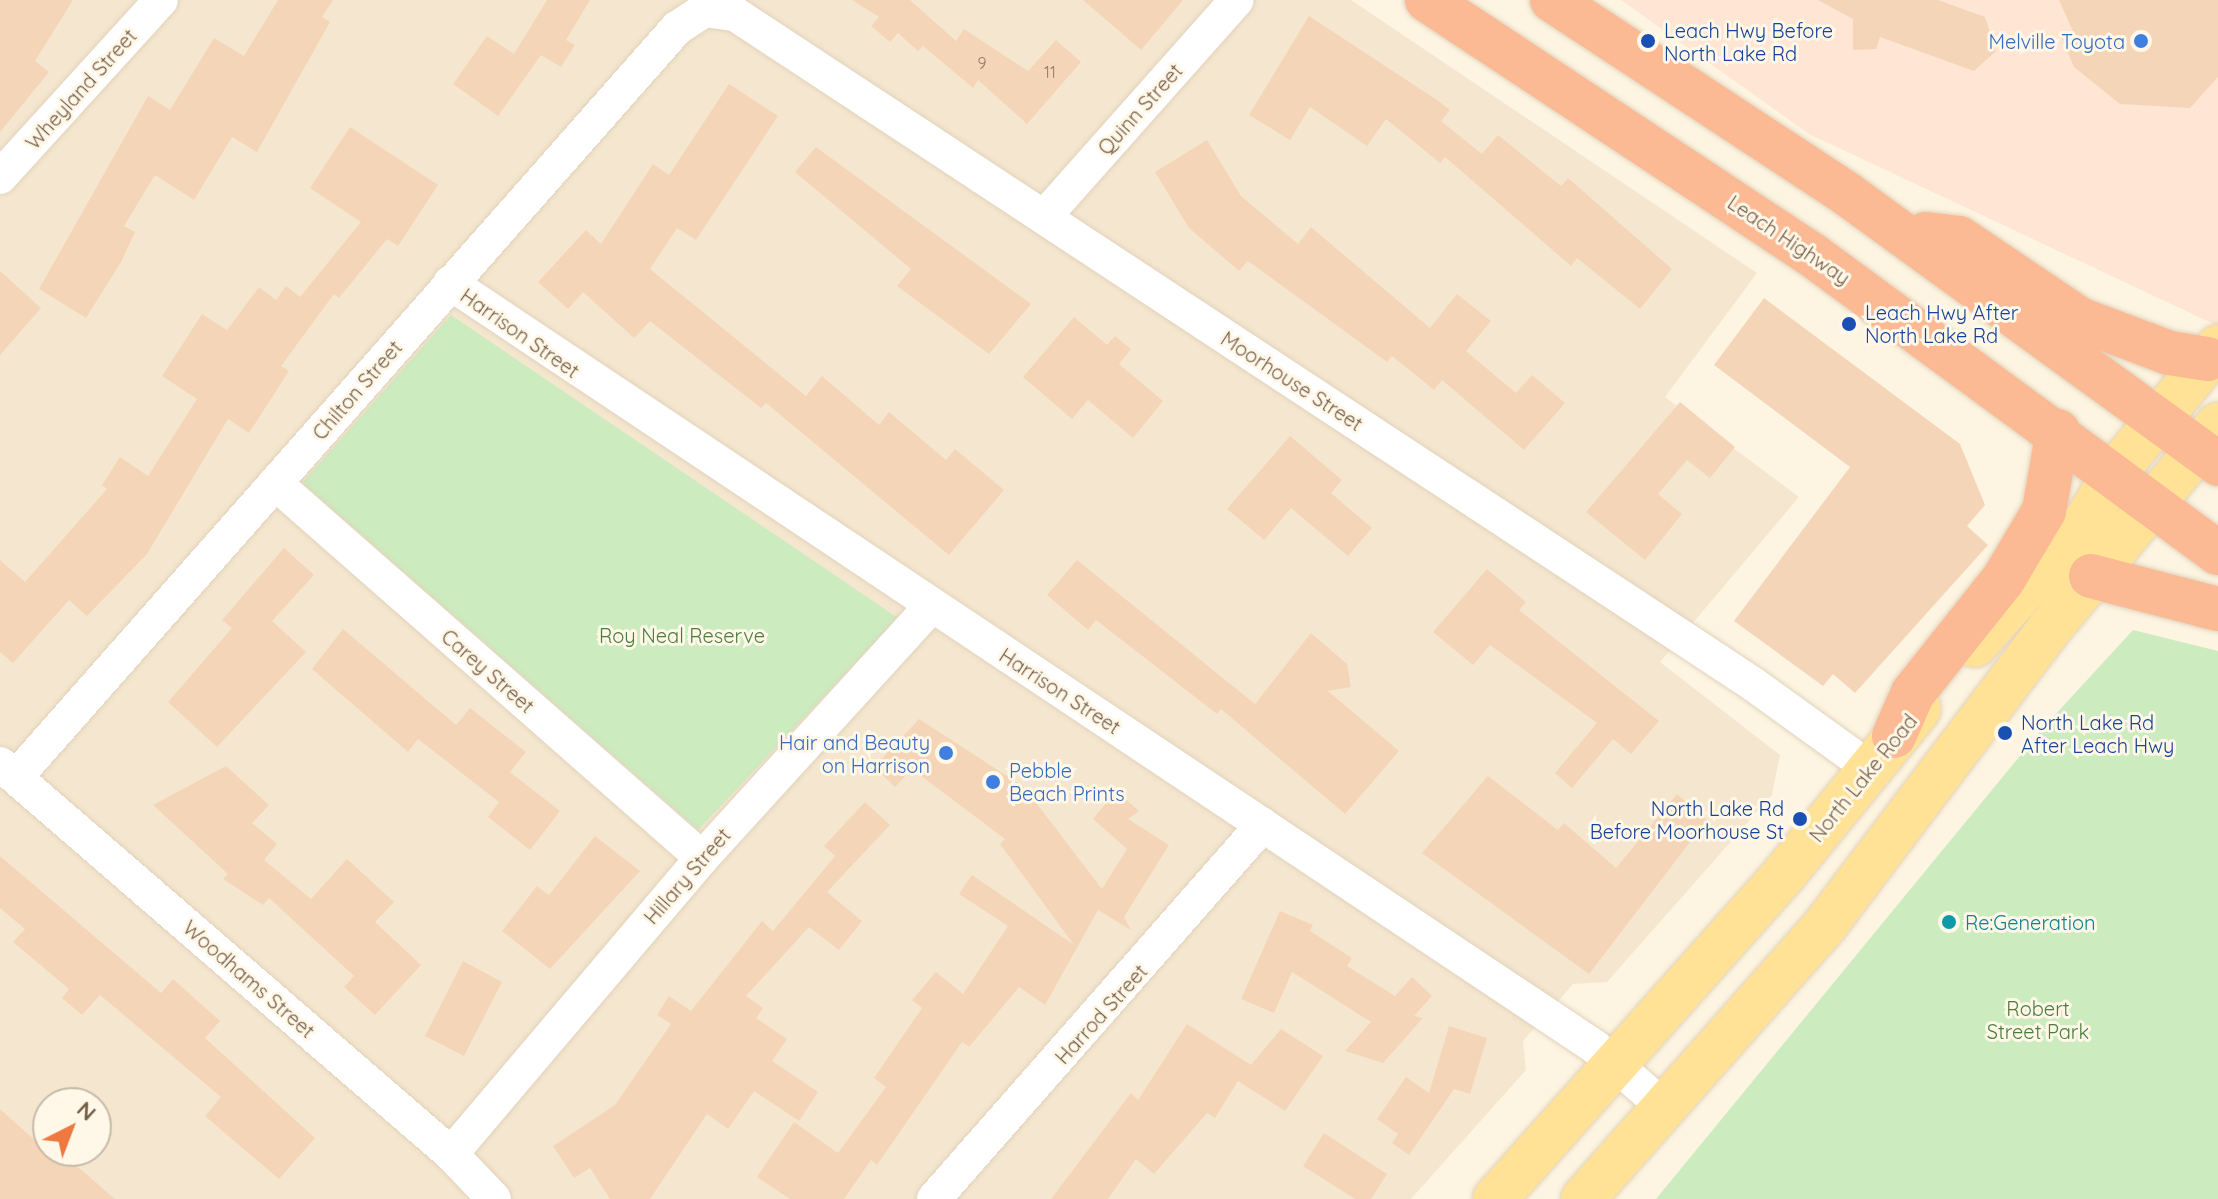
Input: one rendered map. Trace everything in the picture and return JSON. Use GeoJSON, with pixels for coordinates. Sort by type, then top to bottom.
{"type":"FeatureCollection","features":[{"type":"Feature","properties":{"kind":"highway","name":"Leach Highway"},"geometry":{"type":"LineString","coordinates":[[1427,0],[1811,254],[2115,472],[2218,553]]}},
{"type":"Feature","properties":{"kind":"highway"},"geometry":{"type":"LineString","coordinates":[[1516,59],[1553,1],[1900,232],[2158,419],[2212,446]]}},
{"type":"Feature","properties":{"kind":"highway"},"geometry":{"type":"LineString","coordinates":[[1900,232],[1959,238],[2079,319],[2169,353],[2213,353]]}},
{"type":"Feature","properties":{"kind":"highway"},"geometry":{"type":"LineString","coordinates":[[1883,752],[1913,693],[2003,580],[2044,511],[2058,431]]}},
{"type":"Feature","properties":{"kind":"highway"},"geometry":{"type":"LineString","coordinates":[[2091,576],[2218,609]]}},
{"type":"Feature","properties":{"kind":"main road","name":"North Lake Road"},"geometry":{"type":"LineString","coordinates":[[1495,1199],[1616,1064],[2088,518],[2115,472],[2213,353]]}},
{"type":"Feature","properties":{"kind":"main road"},"geometry":{"type":"LineString","coordinates":[[1583,1199],[1826,924],[2091,576],[2154,501],[2212,446]]}},
{"type":"Feature","properties":{"kind":"street","name":"Wheyland Street"},"geometry":{"type":"LineString","coordinates":[[0,177],[161,0]]}},
{"type":"Feature","properties":{"kind":"street","name":"Quinn Street"},"geometry":{"type":"LineString","coordinates":[[1044,217],[1237,0]]}},
{"type":"Feature","properties":{"kind":"street","name":"Moorhouse Street"},"geometry":{"type":"LineString","coordinates":[[705,10],[735,14],[1044,217],[1883,752]]}},
{"type":"Feature","properties":{"kind":"street","name":"Chilton Street"},"geometry":{"type":"LineString","coordinates":[[8,770],[275,483],[677,28],[705,10]]}},
{"type":"Feature","properties":{"kind":"street","name":"Harrison Street"},"geometry":{"type":"LineString","coordinates":[[450,283],[1616,1064],[1664,1107]]}},
{"type":"Feature","properties":{"kind":"street","name":"Carey Street"},"geometry":{"type":"LineString","coordinates":[[275,483],[702,858]]}},
{"type":"Feature","properties":{"kind":"street","name":"Hillary Street"},"geometry":{"type":"LineString","coordinates":[[451,1154],[702,858],[931,606]]}},
{"type":"Feature","properties":{"kind":"street","name":"Woodhams Street"},"geometry":{"type":"LineString","coordinates":[[8,770],[451,1154],[494,1199]]}},
{"type":"Feature","properties":{"kind":"street","name":"Harrod Street"},"geometry":{"type":"LineString","coordinates":[[934,1199],[1263,825]]}},
{"type":"Feature","properties":{"kind":"shaded area"},"geometry":{"type":"Polygon","coordinates":[[[0,0],[1351,0],[1757,273],[1665,397],[1799,497],[1660,662],[1780,755],[1772,795],[1607,982],[1573,984],[1523,1041],[1526,1070],[1411,1199],[0,1199],[0,0]]]}},
{"type":"Feature","properties":{"kind":"shaded area"},"geometry":{"type":"Polygon","coordinates":[[[1621,0],[2218,0],[2218,326],[1809,134],[1621,0]]]}},
{"type":"Feature","properties":{"kind":"green space","name":"Roy Neal Reserve"},"geometry":{"type":"Polygon","coordinates":[[[451,315],[898,618],[698,830],[302,483],[451,315]]]}},
{"type":"Feature","properties":{"kind":"green space","name":"Robert Street Park"},"geometry":{"type":"Polygon","coordinates":[[[2133,630],[2218,651],[2218,1199],[1656,1199],[2042,729],[2133,630]]]}},
{"type":"Feature","properties":{"kind":"building"},"geometry":{"type":"Polygon","coordinates":[[[0,0],[73,0],[35,61],[49,72],[0,132],[0,0]]]}},
{"type":"Feature","properties":{"kind":"building"},"geometry":{"type":"Polygon","coordinates":[[[278,0],[333,0],[322,17],[330,22],[257,152],[232,137],[194,200],[155,175],[124,226],[135,232],[121,262],[86,318],[39,289],[148,96],[170,110],[214,38],[244,56],[278,0]]]}},
{"type":"Feature","properties":{"kind":"building"},"geometry":{"type":"Polygon","coordinates":[[[547,0],[590,0],[566,40],[575,45],[561,67],[541,55],[498,116],[453,84],[487,36],[514,54],[547,0]]]}},
{"type":"Feature","properties":{"kind":"building"},"geometry":{"type":"Polygon","coordinates":[[[852,0],[910,0],[956,41],[964,29],[1028,71],[1056,40],[1081,62],[1027,124],[978,80],[973,88],[923,46],[918,51],[898,33],[890,42],[871,26],[879,17],[852,0]]]}},
{"type":"Feature","properties":{"kind":"building"},"geometry":{"type":"Polygon","coordinates":[[[1083,0],[1183,0],[1141,50],[1083,0]]]}},
{"type":"Feature","properties":{"kind":"building"},"geometry":{"type":"Polygon","coordinates":[[[1818,0],[1938,0],[1985,17],[1996,51],[1974,71],[1880,37],[1876,49],[1853,50],[1853,19],[1818,0]]]}},
{"type":"Feature","properties":{"kind":"building"},"geometry":{"type":"Polygon","coordinates":[[[2059,0],[2218,0],[2218,77],[2190,108],[2120,104],[2074,67],[2060,35],[2075,36],[2059,0]]]}},
{"type":"Feature","properties":{"kind":"building"},"geometry":{"type":"Polygon","coordinates":[[[1309,16],[1450,110],[1441,121],[1482,154],[1498,135],[1561,186],[1568,178],[1672,269],[1640,309],[1577,258],[1571,266],[1445,157],[1440,163],[1386,119],[1367,146],[1310,107],[1290,140],[1249,115],[1309,16]]]}},
{"type":"Feature","properties":{"kind":"building"},"geometry":{"type":"Polygon","coordinates":[[[729,84],[778,116],[696,240],[677,228],[650,269],[806,396],[822,376],[879,425],[889,412],[946,460],[955,449],[1004,490],[949,555],[766,403],[761,408],[650,321],[634,338],[583,292],[568,309],[538,282],[586,230],[601,244],[653,164],[669,175],[729,84]]]}},
{"type":"Feature","properties":{"kind":"building"},"geometry":{"type":"Polygon","coordinates":[[[350,127],[438,185],[398,246],[387,239],[339,298],[334,294],[281,366],[289,371],[249,433],[228,419],[147,554],[87,616],[69,600],[13,663],[0,652],[0,560],[25,582],[107,489],[102,485],[120,457],[148,476],[197,399],[162,376],[202,314],[227,330],[259,287],[276,300],[286,286],[300,297],[361,222],[310,188],[350,127]]]}},
{"type":"Feature","properties":{"kind":"building"},"geometry":{"type":"Polygon","coordinates":[[[1207,140],[1241,196],[1298,244],[1311,227],[1430,328],[1457,294],[1491,321],[1466,351],[1516,393],[1532,375],[1565,403],[1524,450],[1442,380],[1434,390],[1392,356],[1387,362],[1248,261],[1239,271],[1189,228],[1155,172],[1207,140]]]}},
{"type":"Feature","properties":{"kind":"building"},"geometry":{"type":"Polygon","coordinates":[[[816,147],[1031,304],[989,354],[897,286],[911,269],[795,172],[816,147]]]}},
{"type":"Feature","properties":{"kind":"building"},"geometry":{"type":"Polygon","coordinates":[[[0,271],[41,308],[0,355],[0,271]]]}},
{"type":"Feature","properties":{"kind":"building"},"geometry":{"type":"Polygon","coordinates":[[[1764,298],[1960,444],[1985,505],[1967,526],[1988,545],[1855,693],[1833,674],[1823,686],[1734,621],[1850,467],[1714,365],[1764,298]]]}},
{"type":"Feature","properties":{"kind":"building"},"geometry":{"type":"Polygon","coordinates":[[[1074,317],[1107,345],[1115,336],[1131,349],[1119,364],[1163,401],[1133,438],[1088,400],[1072,419],[1023,377],[1074,317]]]}},
{"type":"Feature","properties":{"kind":"building"},"geometry":{"type":"Polygon","coordinates":[[[1680,402],[1735,447],[1710,478],[1687,460],[1658,494],[1682,514],[1645,560],[1586,512],[1680,402]]]}},
{"type":"Feature","properties":{"kind":"building"},"geometry":{"type":"Polygon","coordinates":[[[1290,436],[1342,480],[1331,493],[1372,528],[1348,556],[1291,508],[1264,540],[1227,509],[1290,436]]]}},
{"type":"Feature","properties":{"kind":"building"},"geometry":{"type":"Polygon","coordinates":[[[284,548],[314,575],[272,621],[306,652],[217,747],[168,702],[232,628],[222,620],[284,548]]]}},
{"type":"Feature","properties":{"kind":"building"},"geometry":{"type":"Polygon","coordinates":[[[1077,560],[1255,704],[1311,633],[1347,664],[1351,687],[1328,691],[1399,751],[1345,814],[1221,709],[1217,714],[1096,620],[1088,630],[1047,595],[1077,560]]]}},
{"type":"Feature","properties":{"kind":"building"},"geometry":{"type":"Polygon","coordinates":[[[1487,569],[1526,602],[1519,610],[1659,721],[1631,754],[1613,739],[1572,788],[1555,773],[1597,723],[1490,645],[1473,665],[1433,632],[1487,569]]]}},
{"type":"Feature","properties":{"kind":"building"},"geometry":{"type":"Polygon","coordinates":[[[343,629],[456,725],[470,708],[526,752],[510,772],[560,811],[530,850],[488,817],[499,802],[418,739],[408,752],[312,669],[343,629]]]}},
{"type":"Feature","properties":{"kind":"building"},"geometry":{"type":"Polygon","coordinates":[[[919,719],[1024,787],[1102,889],[1127,849],[1093,819],[1116,791],[1139,811],[1128,819],[1169,845],[1124,917],[1131,930],[1098,910],[1045,1005],[1019,987],[969,1047],[962,1042],[877,1165],[871,1160],[844,1199],[790,1199],[757,1177],[794,1122],[838,1153],[886,1087],[874,1078],[922,1008],[912,1000],[936,972],[963,994],[1008,926],[959,894],[972,875],[1074,945],[1000,844],[1005,839],[912,769],[895,787],[874,767],[919,719]]]}},
{"type":"Feature","properties":{"kind":"building"},"geometry":{"type":"Polygon","coordinates":[[[226,766],[269,805],[252,823],[277,844],[264,860],[311,899],[347,859],[394,902],[375,922],[421,965],[375,1015],[344,987],[354,976],[269,898],[263,905],[223,879],[228,874],[153,805],[226,766]]]}},
{"type":"Feature","properties":{"kind":"building"},"geometry":{"type":"Polygon","coordinates":[[[1488,776],[1558,830],[1564,823],[1616,868],[1677,794],[1707,820],[1589,974],[1422,853],[1488,776]]]}},
{"type":"Feature","properties":{"kind":"building"},"geometry":{"type":"Polygon","coordinates":[[[865,802],[890,825],[827,892],[862,921],[839,950],[809,927],[746,996],[763,1008],[756,1018],[787,1039],[772,1061],[818,1092],[799,1121],[754,1091],[728,1129],[707,1114],[650,1199],[610,1199],[590,1168],[574,1178],[553,1146],[615,1105],[671,1024],[657,1015],[669,996],[691,1011],[762,921],[773,931],[835,856],[824,846],[865,802]]]}},
{"type":"Feature","properties":{"kind":"building"},"geometry":{"type":"Polygon","coordinates":[[[595,836],[640,871],[550,969],[502,931],[537,886],[549,895],[595,836]]]}},
{"type":"Feature","properties":{"kind":"building"},"geometry":{"type":"Polygon","coordinates":[[[0,856],[161,993],[173,979],[220,1021],[205,1038],[315,1138],[279,1179],[205,1116],[221,1097],[100,995],[82,1015],[62,998],[69,989],[13,942],[25,929],[0,908],[0,856]]]}},
{"type":"Feature","properties":{"kind":"building"},"geometry":{"type":"Polygon","coordinates":[[[1280,911],[1313,925],[1310,931],[1352,958],[1347,966],[1395,996],[1412,977],[1432,996],[1414,1016],[1423,1018],[1383,1063],[1345,1051],[1371,1022],[1292,972],[1274,1013],[1241,999],[1280,911]]]}},
{"type":"Feature","properties":{"kind":"building"},"geometry":{"type":"Polygon","coordinates":[[[463,961],[502,982],[464,1056],[425,1036],[463,961]]]}},
{"type":"Feature","properties":{"kind":"building"},"geometry":{"type":"Polygon","coordinates":[[[1187,1024],[1251,1065],[1281,1029],[1323,1056],[1285,1111],[1238,1081],[1215,1118],[1207,1113],[1154,1174],[1136,1159],[1108,1199],[1051,1199],[1131,1093],[1138,1100],[1187,1024]]]}},
{"type":"Feature","properties":{"kind":"building"},"geometry":{"type":"Polygon","coordinates":[[[1449,1026],[1487,1038],[1470,1094],[1454,1089],[1409,1155],[1392,1143],[1398,1134],[1377,1119],[1406,1077],[1429,1093],[1449,1026]]]}},
{"type":"Feature","properties":{"kind":"building"},"geometry":{"type":"Polygon","coordinates":[[[0,1109],[32,1138],[32,1167],[78,1167],[115,1199],[0,1199],[0,1109]]]}},
{"type":"Feature","properties":{"kind":"building"},"geometry":{"type":"Polygon","coordinates":[[[1324,1133],[1387,1174],[1371,1199],[1355,1199],[1303,1166],[1324,1133]]]}},
{"type":"Feature","properties":{"kind":"place","name":"Leach Hwy Before North Lake Rd"},"geometry":{"type":"Point","coordinates":[1648,41]}},
{"type":"Feature","properties":{"kind":"place","name":"Melville Toyota"},"geometry":{"type":"Point","coordinates":[2141,41]}},
{"type":"Feature","properties":{"kind":"place","name":"Leach Hwy After North Lake Rd"},"geometry":{"type":"Point","coordinates":[1849,324]}},
{"type":"Feature","properties":{"kind":"place","name":"North Lake Rd After Leach Hwy"},"geometry":{"type":"Point","coordinates":[2005,733]}},
{"type":"Feature","properties":{"kind":"place","name":"Hair and Beauty on Harrison"},"geometry":{"type":"Point","coordinates":[946,753]}},
{"type":"Feature","properties":{"kind":"place","name":"Pebble Beach Prints"},"geometry":{"type":"Point","coordinates":[993,782]}},
{"type":"Feature","properties":{"kind":"place","name":"North Lake Rd Before Moorhouse St"},"geometry":{"type":"Point","coordinates":[1800,819]}},
{"type":"Feature","properties":{"kind":"place","name":"Re:Generation"},"geometry":{"type":"Point","coordinates":[1949,922]}}]}
